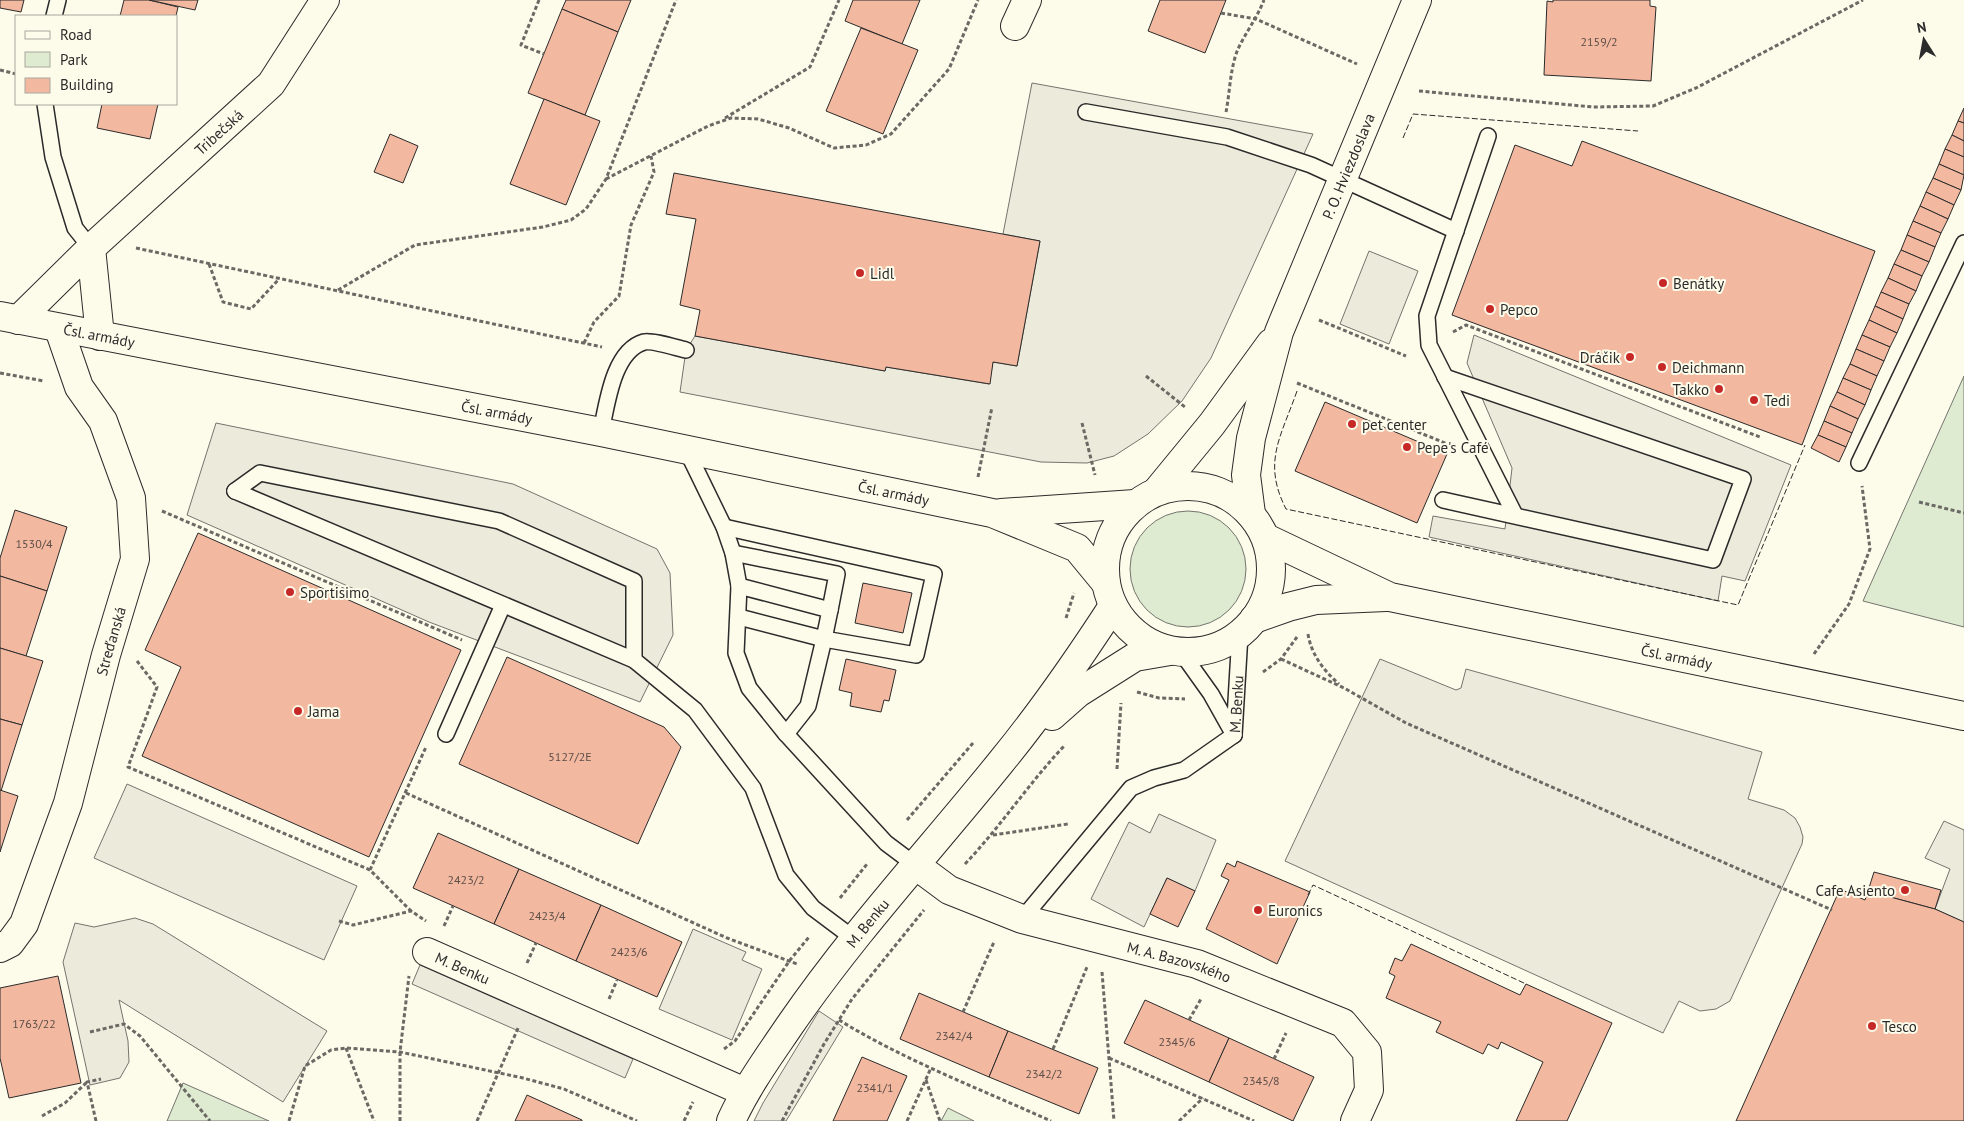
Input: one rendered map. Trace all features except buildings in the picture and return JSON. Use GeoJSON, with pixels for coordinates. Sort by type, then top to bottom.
{"type":"FeatureCollection","features":[{"type":"Feature","properties":{"kind":"street","name":"Tribečská"},"geometry":{"type":"LineString","coordinates":[[9,318],[91,248],[271,84],[325,0]]}},
{"type":"Feature","properties":{"kind":"street"},"geometry":{"type":"LineString","coordinates":[[1015,26],[1027,0]]}},
{"type":"Feature","properties":{"kind":"street","name":"P. O. Hviezdoslava"},"geometry":{"type":"LineString","coordinates":[[1251,514],[1246,475],[1251,438],[1279,332],[1417,0]]}},
{"type":"Feature","properties":{"kind":"street"},"geometry":{"type":"LineString","coordinates":[[91,248],[100,336]]}},
{"type":"Feature","properties":{"kind":"street","name":"Čsl. armády"},"geometry":{"type":"LineString","coordinates":[[9,318],[686,448],[992,513],[1077,548],[1109,594]]}},
{"type":"Feature","properties":{"kind":"street","name":"Streďanská"},"geometry":{"type":"LineString","coordinates":[[5,946],[24,924],[68,803],[106,655],[135,560],[131,498],[103,421],[80,387],[59,329]]}},
{"type":"Feature","properties":{"kind":"street","name":"P. O. Hviezdoslava"},"geometry":{"type":"LineString","coordinates":[[1146,498],[1212,424],[1279,332]]}},
{"type":"Feature","properties":{"kind":"street"},"geometry":{"type":"LineString","coordinates":[[1247,627],[1267,595],[1271,559],[1266,538],[1251,514],[1232,498],[1208,488],[1182,486],[1146,498],[1120,520],[1110,539],[1104,560],[1109,594],[1127,626],[1136,634],[1146,641],[1176,651],[1212,649],[1247,627],[1316,600],[1390,597]]}},
{"type":"Feature","properties":{"kind":"street","name":"Čsl. armády"},"geometry":{"type":"LineString","coordinates":[[992,513],[1146,498]]}},
{"type":"Feature","properties":{"kind":"street"},"geometry":{"type":"LineString","coordinates":[[1266,538],[1390,597]]}},
{"type":"Feature","properties":{"kind":"street","name":"M. Benku"},"geometry":{"type":"LineString","coordinates":[[731,1121],[745,1092],[821,979],[914,864],[1001,763],[1062,683],[1109,594]]}},
{"type":"Feature","properties":{"kind":"street","name":"Čsl. armády"},"geometry":{"type":"LineString","coordinates":[[1390,597],[1964,716]]}},
{"type":"Feature","properties":{"kind":"street","name":"M. Benku"},"geometry":{"type":"LineString","coordinates":[[1001,763],[1078,693],[1135,657],[1176,651]]}},
{"type":"Feature","properties":{"kind":"street","name":"M. A. Bazovského"},"geometry":{"type":"LineString","coordinates":[[914,864],[949,890],[1022,919],[1100,955],[1197,964],[1343,1022],[1367,1052],[1369,1090],[1356,1121]]}},
{"type":"Feature","properties":{"kind":"street","name":"M. Benku"},"geometry":{"type":"LineString","coordinates":[[434,942],[532,998],[745,1092]]}},
{"type":"Feature","properties":{"kind":"lane"},"geometry":{"type":"LineString","coordinates":[[54,15],[58,0]]}},
{"type":"Feature","properties":{"kind":"lane"},"geometry":{"type":"LineString","coordinates":[[45,105],[53,157],[75,228],[91,248]]}},
{"type":"Feature","properties":{"kind":"lane"},"geometry":{"type":"LineString","coordinates":[[1086,112],[1228,137],[1312,164],[1456,231]]}},
{"type":"Feature","properties":{"kind":"lane"},"geometry":{"type":"LineString","coordinates":[[1488,136],[1427,316],[1429,345],[1515,515]]}},
{"type":"Feature","properties":{"kind":"lane"},"geometry":{"type":"LineString","coordinates":[[1859,463],[1964,243]]}},
{"type":"Feature","properties":{"kind":"lane"},"geometry":{"type":"LineString","coordinates":[[601,432],[613,379],[627,352],[645,342],[686,350]]}},
{"type":"Feature","properties":{"kind":"lane"},"geometry":{"type":"LineString","coordinates":[[1443,500],[1713,560],[1743,479],[1445,377]]}},
{"type":"Feature","properties":{"kind":"lane"},"geometry":{"type":"LineString","coordinates":[[686,448],[724,527],[732,553],[738,586],[739,617],[736,653],[749,688],[786,734],[886,843],[914,864]]}},
{"type":"Feature","properties":{"kind":"lane"},"geometry":{"type":"LineString","coordinates":[[634,660],[634,581],[499,521],[260,473],[235,491],[634,660],[695,710],[753,788],[786,875],[813,908],[853,938]]}},
{"type":"Feature","properties":{"kind":"lane"},"geometry":{"type":"LineString","coordinates":[[724,527],[934,574],[916,655],[824,639],[739,617]]}},
{"type":"Feature","properties":{"kind":"lane"},"geometry":{"type":"LineString","coordinates":[[732,553],[837,574],[808,706],[786,734]]}},
{"type":"Feature","properties":{"kind":"lane"},"geometry":{"type":"LineString","coordinates":[[738,586],[830,610]]}},
{"type":"Feature","properties":{"kind":"lane"},"geometry":{"type":"LineString","coordinates":[[446,734],[503,605]]}},
{"type":"Feature","properties":{"kind":"lane","name":"M. Benku"},"geometry":{"type":"LineString","coordinates":[[1234,735],[1247,627]]}},
{"type":"Feature","properties":{"kind":"lane","name":"M. Benku"},"geometry":{"type":"LineString","coordinates":[[1176,651],[1212,694],[1234,735]]}},
{"type":"Feature","properties":{"kind":"lane"},"geometry":{"type":"LineString","coordinates":[[1022,919],[1131,788],[1154,778],[1184,770],[1234,735]]}},
{"type":"Feature","properties":{"kind":"path"},"geometry":{"type":"LineString","coordinates":[[539,0],[521,45],[544,54]]}},
{"type":"Feature","properties":{"kind":"path"},"geometry":{"type":"LineString","coordinates":[[338,290],[415,245],[543,227],[571,220],[586,209],[606,179],[676,0]]}},
{"type":"Feature","properties":{"kind":"path"},"geometry":{"type":"LineString","coordinates":[[716,124],[810,67],[840,0]]}},
{"type":"Feature","properties":{"kind":"path"},"geometry":{"type":"LineString","coordinates":[[606,179],[731,118],[758,119],[789,128],[834,148],[866,145],[891,134],[949,69],[978,0]]}},
{"type":"Feature","properties":{"kind":"path"},"geometry":{"type":"LineString","coordinates":[[1228,137],[1226,114],[1233,65],[1238,49],[1256,19],[1264,0]]}},
{"type":"Feature","properties":{"kind":"path"},"geometry":{"type":"LineString","coordinates":[[1419,91],[1593,107],[1653,106],[1696,88],[1864,0]]}},
{"type":"Feature","properties":{"kind":"path"},"geometry":{"type":"LineString","coordinates":[[1221,12],[1256,19],[1357,64]]}},
{"type":"Feature","properties":{"kind":"path"},"geometry":{"type":"LineString","coordinates":[[0,70],[15,74]]}},
{"type":"Feature","properties":{"kind":"path"},"geometry":{"type":"LineString","coordinates":[[584,343],[594,322],[619,296],[631,225],[654,172],[651,156]]}},
{"type":"Feature","properties":{"kind":"path"},"geometry":{"type":"LineString","coordinates":[[130,247],[627,352]]}},
{"type":"Feature","properties":{"kind":"path"},"geometry":{"type":"LineString","coordinates":[[209,264],[223,302],[251,309],[279,278]]}},
{"type":"Feature","properties":{"kind":"path"},"geometry":{"type":"LineString","coordinates":[[1319,320],[1407,357],[1466,325],[1760,437]]}},
{"type":"Feature","properties":{"kind":"path"},"geometry":{"type":"LineString","coordinates":[[0,373],[49,382]]}},
{"type":"Feature","properties":{"kind":"path"},"geometry":{"type":"LineString","coordinates":[[1146,376],[1188,409]]}},
{"type":"Feature","properties":{"kind":"path"},"geometry":{"type":"LineString","coordinates":[[1292,381],[1450,444]]}},
{"type":"Feature","properties":{"kind":"path"},"geometry":{"type":"LineString","coordinates":[[978,477],[992,407]]}},
{"type":"Feature","properties":{"kind":"path"},"geometry":{"type":"LineString","coordinates":[[1082,423],[1095,478]]}},
{"type":"Feature","properties":{"kind":"path"},"geometry":{"type":"LineString","coordinates":[[1795,681],[1849,604],[1870,549],[1859,463]]}},
{"type":"Feature","properties":{"kind":"path"},"geometry":{"type":"LineString","coordinates":[[1919,502],[1964,513]]}},
{"type":"Feature","properties":{"kind":"path"},"geometry":{"type":"LineString","coordinates":[[170,513],[464,642]]}},
{"type":"Feature","properties":{"kind":"path"},"geometry":{"type":"LineString","coordinates":[[1260,675],[1281,659],[1301,631]]}},
{"type":"Feature","properties":{"kind":"path"},"geometry":{"type":"LineString","coordinates":[[1307,631],[1310,646],[1319,662],[1330,676],[1344,688]]}},
{"type":"Feature","properties":{"kind":"path"},"geometry":{"type":"LineString","coordinates":[[1281,659],[1344,688],[1406,723],[1832,910]]}},
{"type":"Feature","properties":{"kind":"path"},"geometry":{"type":"LineString","coordinates":[[157,687],[128,767],[370,870],[410,911]]}},
{"type":"Feature","properties":{"kind":"path"},"geometry":{"type":"LineString","coordinates":[[1134,691],[1159,698],[1188,700]]}},
{"type":"Feature","properties":{"kind":"path"},"geometry":{"type":"LineString","coordinates":[[1117,779],[1121,698]]}},
{"type":"Feature","properties":{"kind":"path"},"geometry":{"type":"LineString","coordinates":[[907,820],[978,738]]}},
{"type":"Feature","properties":{"kind":"path"},"geometry":{"type":"LineString","coordinates":[[370,870],[429,739]]}},
{"type":"Feature","properties":{"kind":"path"},"geometry":{"type":"LineString","coordinates":[[406,793],[727,938],[790,960],[852,999]]}},
{"type":"Feature","properties":{"kind":"path"},"geometry":{"type":"LineString","coordinates":[[992,836],[1070,823]]}},
{"type":"Feature","properties":{"kind":"path"},"geometry":{"type":"LineString","coordinates":[[840,898],[867,864]]}},
{"type":"Feature","properties":{"kind":"path"},"geometry":{"type":"LineString","coordinates":[[400,1121],[400,1052],[411,963],[434,942],[454,906]]}},
{"type":"Feature","properties":{"kind":"path"},"geometry":{"type":"LineString","coordinates":[[924,910],[933,913]]}},
{"type":"Feature","properties":{"kind":"path"},"geometry":{"type":"LineString","coordinates":[[684,1121],[706,1074],[722,1051],[735,1040],[790,960],[809,937]]}},
{"type":"Feature","properties":{"kind":"path"},"geometry":{"type":"LineString","coordinates":[[963,1012],[994,941]]}},
{"type":"Feature","properties":{"kind":"path"},"geometry":{"type":"LineString","coordinates":[[525,968],[536,943]]}},
{"type":"Feature","properties":{"kind":"path"},"geometry":{"type":"LineString","coordinates":[[1053,1049],[1100,955]]}},
{"type":"Feature","properties":{"kind":"path"},"geometry":{"type":"LineString","coordinates":[[1100,955],[1114,1121]]}},
{"type":"Feature","properties":{"kind":"path"},"geometry":{"type":"LineString","coordinates":[[607,1004],[617,980]]}},
{"type":"Feature","properties":{"kind":"path"},"geometry":{"type":"LineString","coordinates":[[1190,1020],[1204,993]]}},
{"type":"Feature","properties":{"kind":"path"},"geometry":{"type":"LineString","coordinates":[[477,1121],[532,998]]}},
{"type":"Feature","properties":{"kind":"path"},"geometry":{"type":"LineString","coordinates":[[840,1020],[864,1035],[931,1068],[1051,1121]]}},
{"type":"Feature","properties":{"kind":"path"},"geometry":{"type":"LineString","coordinates":[[90,1032],[124,1024],[140,1036],[210,1121]]}},
{"type":"Feature","properties":{"kind":"path"},"geometry":{"type":"LineString","coordinates":[[1274,1059],[1289,1026]]}},
{"type":"Feature","properties":{"kind":"path"},"geometry":{"type":"LineString","coordinates":[[346,1048],[374,1121]]}},
{"type":"Feature","properties":{"kind":"path"},"geometry":{"type":"LineString","coordinates":[[289,1121],[305,1066],[331,1050],[346,1048],[400,1052],[564,1089],[638,1121]]}},
{"type":"Feature","properties":{"kind":"path"},"geometry":{"type":"LineString","coordinates":[[1109,1058],[1254,1121]]}},
{"type":"Feature","properties":{"kind":"path"},"geometry":{"type":"LineString","coordinates":[[907,1121],[931,1068]]}},
{"type":"Feature","properties":{"kind":"path"},"geometry":{"type":"LineString","coordinates":[[42,1116],[65,1103],[88,1082],[101,1079]]}},
{"type":"Feature","properties":{"kind":"path"},"geometry":{"type":"LineString","coordinates":[[926,1080],[940,1121]]}},
{"type":"Feature","properties":{"kind":"path"},"geometry":{"type":"LineString","coordinates":[[88,1082],[96,1121]]}},
{"type":"Feature","properties":{"kind":"path"},"geometry":{"type":"LineString","coordinates":[[1180,1121],[1203,1098]]}},
{"type":"Feature","properties":{"kind":"green space"},"geometry":{"type":"Polygon","coordinates":[[[1964,376],[1964,627],[1863,601],[1964,376]]]}},
{"type":"Feature","properties":{"kind":"green space"},"geometry":{"type":"Polygon","coordinates":[[[1188,511],[1210,516],[1229,528],[1241,547],[1246,569],[1241,591],[1229,610],[1210,622],[1188,627],[1166,622],[1147,610],[1135,591],[1130,569],[1135,547],[1147,528],[1166,516],[1188,511]]]}},
{"type":"Feature","properties":{"kind":"green space"},"geometry":{"type":"Polygon","coordinates":[[[183,1083],[269,1121],[167,1121],[183,1083]]]}},
{"type":"Feature","properties":{"kind":"green space"},"geometry":{"type":"Polygon","coordinates":[[[948,1108],[974,1121],[941,1121],[948,1108]]]}},
{"type":"Feature","properties":{"kind":"shaded area"},"geometry":{"type":"Polygon","coordinates":[[[1032,83],[1313,134],[1211,358],[1182,401],[1148,434],[1114,456],[1087,463],[1041,462],[680,392],[686,350],[695,336],[885,371],[886,367],[989,384],[993,362],[1017,366],[1040,241],[1003,234],[1032,83]]]}},
{"type":"Feature","properties":{"kind":"shaded area"},"geometry":{"type":"Polygon","coordinates":[[[1369,251],[1418,271],[1389,344],[1340,324],[1369,251]]]}},
{"type":"Feature","properties":{"kind":"shaded area"},"geometry":{"type":"Polygon","coordinates":[[[1474,335],[1791,465],[1745,581],[1722,576],[1718,601],[1429,537],[1433,516],[1505,529],[1512,468],[1467,363],[1474,335]]]}},
{"type":"Feature","properties":{"kind":"shaded area"},"geometry":{"type":"Polygon","coordinates":[[[216,423],[513,484],[657,549],[670,573],[673,635],[640,702],[429,622],[187,515],[216,423]]]}},
{"type":"Feature","properties":{"kind":"shaded area"},"geometry":{"type":"Polygon","coordinates":[[[1380,659],[1456,690],[1461,688],[1466,669],[1762,752],[1748,799],[1784,810],[1795,818],[1803,837],[1802,844],[1730,1001],[1716,1009],[1700,1011],[1679,1001],[1663,1033],[1285,861],[1380,659]]]}},
{"type":"Feature","properties":{"kind":"shaded area"},"geometry":{"type":"Polygon","coordinates":[[[127,784],[357,886],[324,960],[94,858],[127,784]]]}},
{"type":"Feature","properties":{"kind":"shaded area"},"geometry":{"type":"Polygon","coordinates":[[[1159,814],[1216,840],[1195,891],[1167,878],[1144,927],[1091,899],[1129,822],[1150,833],[1159,814]]]}},
{"type":"Feature","properties":{"kind":"shaded area"},"geometry":{"type":"Polygon","coordinates":[[[1944,821],[1964,830],[1964,922],[1935,909],[1950,869],[1925,858],[1944,821]]]}},
{"type":"Feature","properties":{"kind":"shaded area"},"geometry":{"type":"Polygon","coordinates":[[[135,918],[153,924],[327,1031],[283,1102],[119,1000],[128,1041],[129,1062],[120,1078],[90,1085],[63,962],[75,923],[94,927],[135,918]]]}},
{"type":"Feature","properties":{"kind":"shaded area"},"geometry":{"type":"Polygon","coordinates":[[[693,929],[746,952],[742,960],[762,969],[732,1040],[659,1009],[693,929]]]}},
{"type":"Feature","properties":{"kind":"shaded area"},"geometry":{"type":"Polygon","coordinates":[[[420,965],[633,1059],[625,1078],[412,984],[420,965]]]}},
{"type":"Feature","properties":{"kind":"shaded area"},"geometry":{"type":"Polygon","coordinates":[[[819,1011],[843,1027],[786,1121],[754,1121],[763,1103],[819,1011]]]}},
{"type":"Feature","properties":{"kind":"fence"},"geometry":{"type":"LineString","coordinates":[[1403,138],[1413,114],[1638,131]]}},
{"type":"Feature","properties":{"kind":"fence"},"geometry":{"type":"LineString","coordinates":[[1297,391],[1276,450],[1275,477],[1286,509],[1738,605],[1805,445]]}},
{"type":"Feature","properties":{"kind":"fence"},"geometry":{"type":"LineString","coordinates":[[1308,895],[1313,885],[1526,984]]}},
{"type":"Feature","properties":{"kind":"place","name":"Lidl"},"geometry":{"type":"Point","coordinates":[860,273]}},
{"type":"Feature","properties":{"kind":"place","name":"Benátky"},"geometry":{"type":"Point","coordinates":[1663,283]}},
{"type":"Feature","properties":{"kind":"place","name":"Pepco"},"geometry":{"type":"Point","coordinates":[1490,309]}},
{"type":"Feature","properties":{"kind":"place","name":"Dráčik"},"geometry":{"type":"Point","coordinates":[1630,357]}},
{"type":"Feature","properties":{"kind":"place","name":"Deichmann"},"geometry":{"type":"Point","coordinates":[1662,367]}},
{"type":"Feature","properties":{"kind":"place","name":"Takko"},"geometry":{"type":"Point","coordinates":[1719,389]}},
{"type":"Feature","properties":{"kind":"place","name":"Tedi"},"geometry":{"type":"Point","coordinates":[1754,400]}},
{"type":"Feature","properties":{"kind":"place","name":"pet center"},"geometry":{"type":"Point","coordinates":[1352,424]}},
{"type":"Feature","properties":{"kind":"place","name":"Pepe's Café"},"geometry":{"type":"Point","coordinates":[1407,447]}},
{"type":"Feature","properties":{"kind":"place","name":"Sportisimo"},"geometry":{"type":"Point","coordinates":[290,592]}},
{"type":"Feature","properties":{"kind":"place","name":"Jama"},"geometry":{"type":"Point","coordinates":[298,711]}},
{"type":"Feature","properties":{"kind":"place","name":"Cafe Asiento"},"geometry":{"type":"Point","coordinates":[1905,890]}},
{"type":"Feature","properties":{"kind":"place","name":"Euronics"},"geometry":{"type":"Point","coordinates":[1258,910]}},
{"type":"Feature","properties":{"kind":"place","name":"Tesco"},"geometry":{"type":"Point","coordinates":[1872,1026]}}]}
